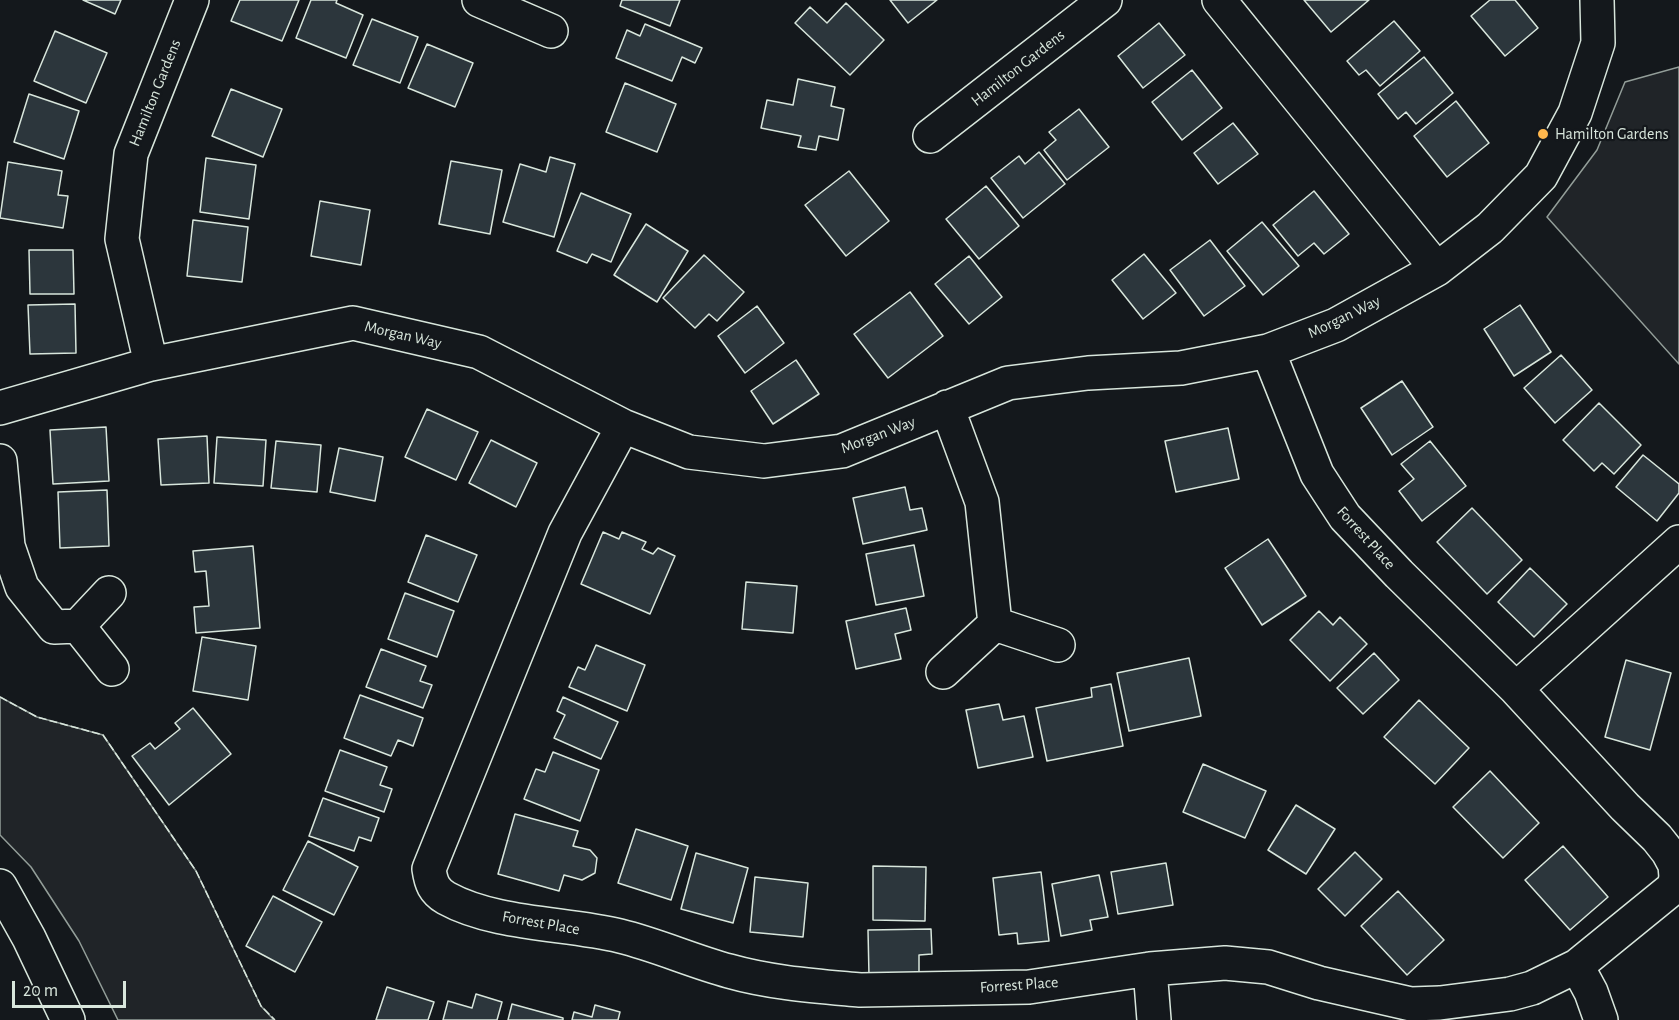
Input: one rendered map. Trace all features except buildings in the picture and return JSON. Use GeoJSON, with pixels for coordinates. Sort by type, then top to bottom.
{"type":"FeatureCollection","features":[{"type":"Feature","properties":{"kind":"street","name":"Hamilton Gardens"},"geometry":{"type":"LineString","coordinates":[[151,364],[122,239],[131,154],[192,0]]}},
{"type":"Feature","properties":{"kind":"street"},"geometry":{"type":"LineString","coordinates":[[479,0],[551,31]]}},
{"type":"Feature","properties":{"kind":"street","name":"Hamilton Gardens"},"geometry":{"type":"LineString","coordinates":[[930,136],[1105,0]]}},
{"type":"Feature","properties":{"kind":"street"},"geometry":{"type":"LineString","coordinates":[[1219,0],[1437,269]]}},
{"type":"Feature","properties":{"kind":"street","name":"Morgan Way"},"geometry":{"type":"LineString","coordinates":[[0,408],[151,364],[353,323],[480,352],[623,426],[689,453],[764,461],[842,451],[1008,383],[1088,373],[1181,368],[1268,351],[1336,324],[1437,269],[1490,228],[1541,176],[1575,113],[1598,43],[1597,0]]}},
{"type":"Feature","properties":{"kind":"street","name":"Forrest Place"},"geometry":{"type":"LineString","coordinates":[[623,426],[565,533],[429,869],[432,887],[444,897],[492,914],[620,936],[729,971],[785,983],[860,990],[1029,987],[1150,969],[1225,963],[1268,967],[1319,983],[1411,1004],[1440,1003],[1510,994],[1532,988],[1577,966],[1674,887],[1677,877],[1675,865],[1657,838],[1516,690],[1345,517],[1317,474],[1268,351]]}},
{"type":"Feature","properties":{"kind":"street"},"geometry":{"type":"LineString","coordinates":[[947,407],[982,502],[995,624]]}},
{"type":"Feature","properties":{"kind":"street"},"geometry":{"type":"LineString","coordinates":[[0,461],[8,546],[22,587],[54,627],[78,626],[109,593]]}},
{"type":"Feature","properties":{"kind":"street"},"geometry":{"type":"LineString","coordinates":[[1516,690],[1679,542]]}},
{"type":"Feature","properties":{"kind":"street"},"geometry":{"type":"LineString","coordinates":[[995,624],[1058,645]]}},
{"type":"Feature","properties":{"kind":"street"},"geometry":{"type":"LineString","coordinates":[[943,672],[995,624]]}},
{"type":"Feature","properties":{"kind":"street"},"geometry":{"type":"LineString","coordinates":[[78,626],[112,669]]}},
{"type":"Feature","properties":{"kind":"street"},"geometry":{"type":"LineString","coordinates":[[0,886],[29,938],[68,1020]]}},
{"type":"Feature","properties":{"kind":"street"},"geometry":{"type":"LineString","coordinates":[[1577,966],[1591,992],[1601,1020]]}},
{"type":"Feature","properties":{"kind":"street"},"geometry":{"type":"LineString","coordinates":[[1150,969],[1154,1020]]}},
{"type":"Feature","properties":{"kind":"shaded area"},"geometry":{"type":"Polygon","coordinates":[[[1679,67],[1679,364],[1547,217],[1597,150],[1625,82],[1679,67]]]}},
{"type":"Feature","properties":{"kind":"shaded area"},"geometry":{"type":"Polygon","coordinates":[[[0,697],[37,717],[103,735],[196,871],[261,1006],[274,1020],[118,1020],[79,941],[31,867],[0,835],[0,697]]]}},
{"type":"Feature","properties":{"kind":"fence"},"geometry":{"type":"LineString","coordinates":[[0,697],[37,717],[103,735],[196,871],[261,1006],[275,1020]]}},
{"type":"Feature","properties":{"kind":"place","name":"Hamilton Gardens"},"geometry":{"type":"Point","coordinates":[1543,134]}}]}
